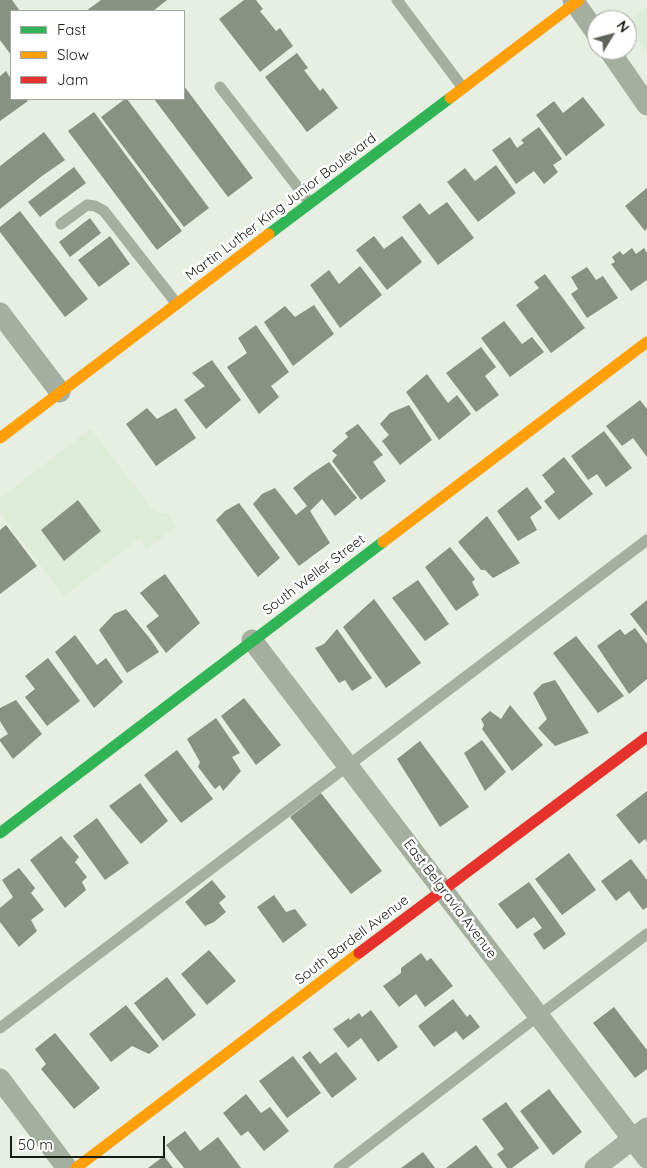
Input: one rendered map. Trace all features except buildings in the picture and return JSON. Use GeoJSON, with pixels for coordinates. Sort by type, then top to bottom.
{"type":"FeatureCollection","features":[{"type":"Feature","properties":{"kind":"street","name":"Martin Luther King Junior Boulevard"},"geometry":{"type":"LineString","coordinates":[[0,438],[576,1]]}},
{"type":"Feature","properties":{"kind":"street"},"geometry":{"type":"LineString","coordinates":[[576,1],[587,18]]}},
{"type":"Feature","properties":{"kind":"street"},"geometry":{"type":"LineString","coordinates":[[616,60],[647,105]]}},
{"type":"Feature","properties":{"kind":"street"},"geometry":{"type":"LineString","coordinates":[[0,313],[60,392]]}},
{"type":"Feature","properties":{"kind":"street","name":"South Weller Street"},"geometry":{"type":"LineString","coordinates":[[0,833],[647,342]]}},
{"type":"Feature","properties":{"kind":"street","name":"East Belgravia Avenue"},"geometry":{"type":"LineString","coordinates":[[252,640],[538,1016],[640,1134],[647,1158]]}},
{"type":"Feature","properties":{"kind":"street","name":"South Bardell Avenue"},"geometry":{"type":"LineString","coordinates":[[76,1168],[647,737]]}},
{"type":"Feature","properties":{"kind":"street"},"geometry":{"type":"LineString","coordinates":[[0,1079],[67,1168]]}},
{"type":"Feature","properties":{"kind":"street"},"geometry":{"type":"LineString","coordinates":[[595,1168],[640,1134]]}},
{"type":"Feature","properties":{"kind":"lane"},"geometry":{"type":"LineString","coordinates":[[397,0],[463,88]]}},
{"type":"Feature","properties":{"kind":"lane"},"geometry":{"type":"LineString","coordinates":[[220,87],[310,203]]}},
{"type":"Feature","properties":{"kind":"lane"},"geometry":{"type":"LineString","coordinates":[[61,224],[87,205],[95,206],[104,211],[177,304]]}},
{"type":"Feature","properties":{"kind":"lane"},"geometry":{"type":"LineString","coordinates":[[0,1028],[647,540]]}},
{"type":"Feature","properties":{"kind":"lane"},"geometry":{"type":"LineString","coordinates":[[339,1168],[647,934]]}},
{"type":"Feature","properties":{"kind":"shaded area"},"geometry":{"type":"Polygon","coordinates":[[[647,7],[647,53],[637,37],[637,15],[647,7]]]}},
{"type":"Feature","properties":{"kind":"shaded area"},"geometry":{"type":"Polygon","coordinates":[[[91,429],[154,511],[168,514],[177,526],[146,549],[139,539],[64,596],[0,513],[0,498],[91,429]]]}},
{"type":"Feature","properties":{"kind":"traffic: fast"},"geometry":{"type":"LineString","coordinates":[[269,234],[450,98]]}},
{"type":"Feature","properties":{"kind":"traffic: fast"},"geometry":{"type":"LineString","coordinates":[[0,833],[383,542]]}},
{"type":"Feature","properties":{"kind":"traffic: slow"},"geometry":{"type":"LineString","coordinates":[[450,98],[579,0]]}},
{"type":"Feature","properties":{"kind":"traffic: slow"},"geometry":{"type":"LineString","coordinates":[[0,438],[269,234]]}},
{"type":"Feature","properties":{"kind":"traffic: slow"},"geometry":{"type":"LineString","coordinates":[[383,542],[647,342]]}},
{"type":"Feature","properties":{"kind":"traffic: slow"},"geometry":{"type":"LineString","coordinates":[[76,1168],[359,953]]}},
{"type":"Feature","properties":{"kind":"traffic: jam"},"geometry":{"type":"LineString","coordinates":[[359,953],[647,737]]}}]}
